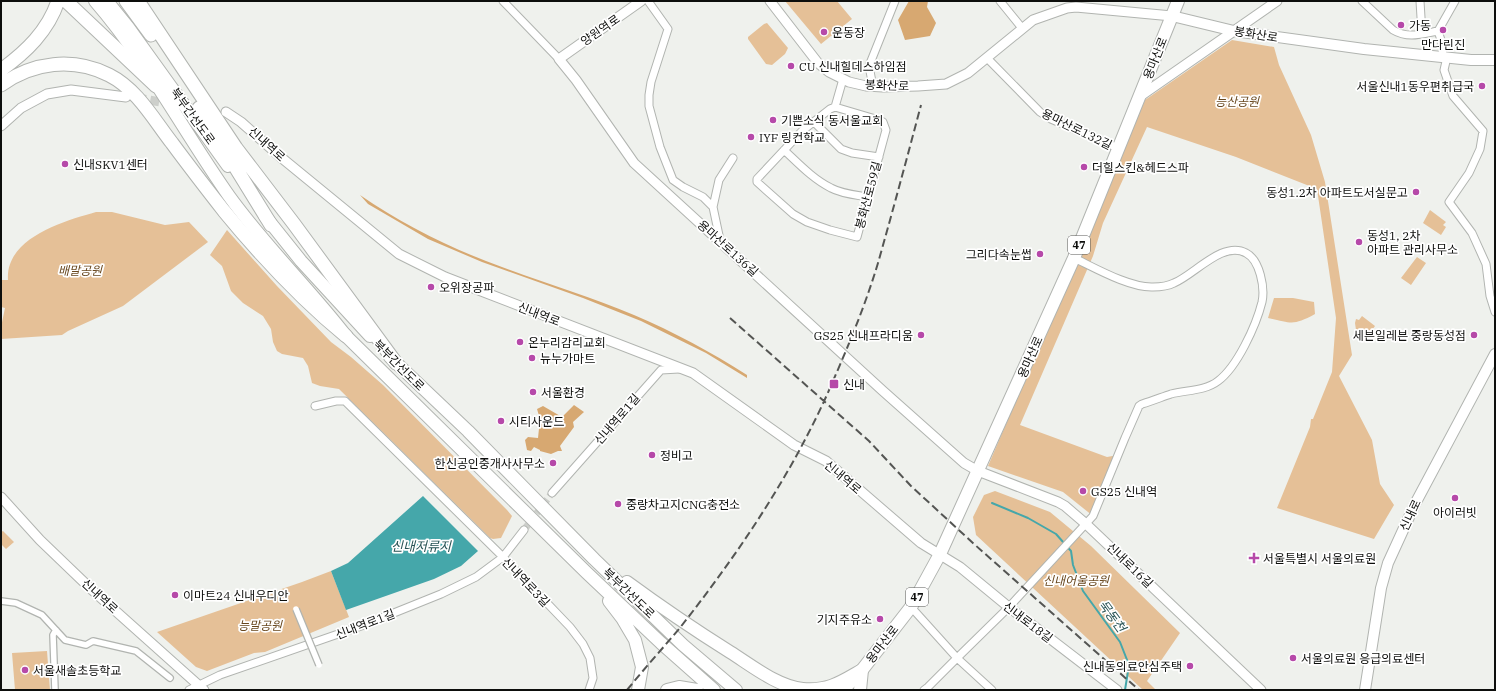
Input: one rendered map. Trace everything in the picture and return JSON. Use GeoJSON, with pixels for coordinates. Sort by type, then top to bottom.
{"type":"FeatureCollection","features":[{"type":"Feature","properties":{"kind":"highway"},"geometry":{"type":"LineString","coordinates":[[1,70],[36,40],[51,17],[58,1]]}},
{"type":"Feature","properties":{"kind":"highway"},"geometry":{"type":"LineString","coordinates":[[66,1],[156,86]]}},
{"type":"Feature","properties":{"kind":"highway"},"geometry":{"type":"LineString","coordinates":[[126,1],[168,58],[272,226]]}},
{"type":"Feature","properties":{"kind":"highway"},"geometry":{"type":"LineString","coordinates":[[138,1],[236,148],[396,363]]}},
{"type":"Feature","properties":{"kind":"highway"},"geometry":{"type":"LineString","coordinates":[[1,85],[25,71],[45,65],[57,64],[84,66],[109,75],[120,82],[130,90],[147,109],[225,212],[272,266],[317,313],[346,336]]}},
{"type":"Feature","properties":{"kind":"main road","name":"북부간선도로"},"geometry":{"type":"LineString","coordinates":[[95,1],[124,37],[230,196],[279,259],[346,336],[587,573],[661,643],[714,690]]}},
{"type":"Feature","properties":{"kind":"main road","name":"북부간선도로"},"geometry":{"type":"LineString","coordinates":[[107,1],[272,226],[301,261],[396,363],[468,431],[594,559],[683,645],[736,690]]}},
{"type":"Feature","properties":{"kind":"main road","name":"용마산로"},"geometry":{"type":"LineString","coordinates":[[842,690],[862,670],[910,607],[940,554],[1074,258],[1178,1]]}},
{"type":"Feature","properties":{"kind":"main road","name":"봉화산로"},"geometry":{"type":"LineString","coordinates":[[1172,16],[1234,31],[1364,49],[1471,60],[1495,60]]}},
{"type":"Feature","properties":{"kind":"main road","name":"신내로"},"geometry":{"type":"LineString","coordinates":[[1366,690],[1381,588],[1388,563],[1415,504],[1494,357]]}},
{"type":"Feature","properties":{"kind":"main road"},"geometry":{"type":"LineString","coordinates":[[594,559],[674,617],[773,680],[802,689],[820,688],[836,685],[862,670]]}},
{"type":"Feature","properties":{"kind":"main road"},"geometry":{"type":"LineString","coordinates":[[587,573],[622,618],[635,640],[642,667],[638,690]]}},
{"type":"Feature","properties":{"kind":"main road"},"geometry":{"type":"LineString","coordinates":[[860,690],[862,670]]}},
{"type":"Feature","properties":{"kind":"main road"},"geometry":{"type":"LineString","coordinates":[[667,690],[679,687],[697,690]]}},
{"type":"Feature","properties":{"kind":"street","name":"용마산로136길"},"geometry":{"type":"LineString","coordinates":[[503,1],[559,59],[576,80],[634,163],[878,386],[954,454],[967,465],[978,471]]}},
{"type":"Feature","properties":{"kind":"street","name":"양원역로"},"geometry":{"type":"LineString","coordinates":[[559,59],[641,1]]}},
{"type":"Feature","properties":{"kind":"street"},"geometry":{"type":"LineString","coordinates":[[648,1],[668,29],[651,82],[649,95],[649,106],[660,147],[673,180],[682,187],[703,197],[713,207]]}},
{"type":"Feature","properties":{"kind":"street","name":"봉화산로"},"geometry":{"type":"LineString","coordinates":[[770,1],[818,63],[829,72],[849,82],[873,87],[946,84],[968,73],[1033,20],[1075,4],[1172,16]]}},
{"type":"Feature","properties":{"kind":"street"},"geometry":{"type":"LineString","coordinates":[[873,87],[869,66],[896,1]]}},
{"type":"Feature","properties":{"kind":"street"},"geometry":{"type":"LineString","coordinates":[[1000,1],[1022,28]]}},
{"type":"Feature","properties":{"kind":"street"},"geometry":{"type":"LineString","coordinates":[[1139,97],[1278,1]]}},
{"type":"Feature","properties":{"kind":"street"},"geometry":{"type":"LineString","coordinates":[[1362,1],[1399,34],[1414,36],[1438,31]]}},
{"type":"Feature","properties":{"kind":"street"},"geometry":{"type":"LineString","coordinates":[[1420,1],[1422,34]]}},
{"type":"Feature","properties":{"kind":"street"},"geometry":{"type":"LineString","coordinates":[[1454,1],[1438,31],[1445,57],[1444,70],[1453,96],[1483,131],[1480,149],[1469,174],[1449,202],[1472,233],[1486,264],[1490,296],[1495,312]]}},
{"type":"Feature","properties":{"kind":"street","name":"용마산로132길"},"geometry":{"type":"LineString","coordinates":[[987,58],[1040,112],[1051,119],[1118,148]]}},
{"type":"Feature","properties":{"kind":"street"},"geometry":{"type":"LineString","coordinates":[[835,107],[843,79]]}},
{"type":"Feature","properties":{"kind":"street"},"geometry":{"type":"LineString","coordinates":[[1,126],[21,108],[47,94],[71,90],[126,96]]}},
{"type":"Feature","properties":{"kind":"street","name":"봉화산로59길"},"geometry":{"type":"LineString","coordinates":[[835,107],[879,120],[883,122],[886,130],[857,237],[807,222],[793,214],[757,182],[757,179],[802,131],[830,109],[835,107]]}},
{"type":"Feature","properties":{"kind":"street","name":"신내역로"},"geometry":{"type":"LineString","coordinates":[[226,112],[242,122],[283,159],[406,259],[452,280],[693,373],[794,445],[826,461],[921,543],[940,554]]}},
{"type":"Feature","properties":{"kind":"street"},"geometry":{"type":"LineString","coordinates":[[814,122],[841,149],[852,153],[879,157]]}},
{"type":"Feature","properties":{"kind":"street"},"geometry":{"type":"LineString","coordinates":[[784,150],[818,180],[831,189],[868,197]]}},
{"type":"Feature","properties":{"kind":"street"},"geometry":{"type":"LineString","coordinates":[[720,240],[713,207],[719,180],[733,158]]}},
{"type":"Feature","properties":{"kind":"street"},"geometry":{"type":"LineString","coordinates":[[924,690],[1009,607],[1093,516],[1124,438],[1139,406],[1172,394],[1202,388],[1221,379],[1235,362],[1250,336],[1262,301],[1261,275],[1255,261],[1246,253],[1235,250],[1224,251],[1174,283],[1154,287],[1134,284],[1074,258]]}},
{"type":"Feature","properties":{"kind":"street","name":"신내역로1길"},"geometry":{"type":"LineString","coordinates":[[552,493],[661,370],[676,369],[693,373]]}},
{"type":"Feature","properties":{"kind":"street","name":"신내역로3길"},"geometry":{"type":"LineString","coordinates":[[315,406],[336,401],[345,401],[503,557],[570,627],[583,644],[590,658],[593,678],[589,690]]}},
{"type":"Feature","properties":{"kind":"street","name":"신내로16길"},"geometry":{"type":"LineString","coordinates":[[978,471],[1010,482],[1065,506],[1086,524],[1261,690]]}},
{"type":"Feature","properties":{"kind":"street","name":"신내역로"},"geometry":{"type":"LineString","coordinates":[[1,497],[40,540],[91,589],[201,688]]}},
{"type":"Feature","properties":{"kind":"street","name":"신내역로1길"},"geometry":{"type":"LineString","coordinates":[[188,690],[201,688],[220,675],[364,626],[441,594],[476,577],[503,557],[524,530]]}},
{"type":"Feature","properties":{"kind":"street","name":"신내로18길"},"geometry":{"type":"LineString","coordinates":[[940,554],[960,566],[1009,607],[1116,689]]}},
{"type":"Feature","properties":{"kind":"street"},"geometry":{"type":"LineString","coordinates":[[1,602],[16,603],[42,615],[65,640],[86,645],[92,641],[136,651],[170,678]]}},
{"type":"Feature","properties":{"kind":"street"},"geometry":{"type":"LineString","coordinates":[[910,607],[957,658],[992,690]]}},
{"type":"Feature","properties":{"kind":"street"},"geometry":{"type":"LineString","coordinates":[[296,609],[319,665]]}},
{"type":"Feature","properties":{"kind":"street"},"geometry":{"type":"LineString","coordinates":[[54,690],[53,635],[56,630]]}},
{"type":"Feature","properties":{"kind":"green space","name":"운동장"},"geometry":{"type":"Polygon","coordinates":[[[785,1],[837,1],[852,19],[821,44],[785,1]]]}},
{"type":"Feature","properties":{"kind":"green space"},"geometry":{"type":"Polygon","coordinates":[[[767,23],[788,48],[785,54],[772,65],[766,64],[748,39],[748,37],[767,23]]]}},
{"type":"Feature","properties":{"kind":"green space","name":"능산공원"},"geometry":{"type":"Polygon","coordinates":[[[1232,40],[1274,47],[1279,65],[1311,135],[1325,182],[1352,355],[1339,376],[1372,440],[1380,484],[1394,505],[1374,539],[1277,508],[1310,427],[1311,419],[1313,419],[1332,372],[1336,318],[1317,189],[1236,157],[1147,127],[1103,223],[1093,256],[1020,425],[1107,457],[1118,455],[1093,516],[1063,492],[988,466],[1145,100],[1232,40]]]}},
{"type":"Feature","properties":{"kind":"green space"},"geometry":{"type":"Polygon","coordinates":[[[1430,210],[1446,222],[1443,225],[1446,227],[1441,235],[1423,223],[1430,210]]]}},
{"type":"Feature","properties":{"kind":"green space","name":"배말공원"},"geometry":{"type":"Polygon","coordinates":[[[96,212],[112,212],[165,225],[189,222],[208,242],[123,306],[62,335],[1,339],[1,327],[5,308],[1,307],[1,280],[8,280],[10,265],[16,253],[26,242],[53,226],[96,212]]]}},
{"type":"Feature","properties":{"kind":"green space"},"geometry":{"type":"Polygon","coordinates":[[[227,230],[277,286],[331,342],[383,385],[507,510],[512,516],[501,538],[490,538],[339,389],[312,383],[308,366],[303,358],[282,354],[277,351],[273,342],[271,329],[263,316],[243,303],[231,291],[222,266],[210,255],[227,230]]]}},
{"type":"Feature","properties":{"kind":"green space"},"geometry":{"type":"Polygon","coordinates":[[[1417,257],[1426,263],[1411,285],[1401,278],[1417,257]]]}},
{"type":"Feature","properties":{"kind":"green space"},"geometry":{"type":"Polygon","coordinates":[[[1274,298],[1293,298],[1314,302],[1315,314],[1297,322],[1268,318],[1274,298]]]}},
{"type":"Feature","properties":{"kind":"green space"},"geometry":{"type":"Polygon","coordinates":[[[1362,316],[1375,326],[1364,342],[1357,337],[1355,323],[1356,319],[1359,320],[1362,316]]]}},
{"type":"Feature","properties":{"kind":"green space","name":"신내어울공원"},"geometry":{"type":"Polygon","coordinates":[[[995,491],[1050,512],[1091,546],[1180,633],[1147,681],[1156,690],[1143,690],[976,535],[973,517],[984,495],[995,491]]]}},
{"type":"Feature","properties":{"kind":"green space"},"geometry":{"type":"Polygon","coordinates":[[[3,531],[14,542],[6,549],[1,544],[1,532],[3,531]]]}},
{"type":"Feature","properties":{"kind":"green space","name":"능말공원"},"geometry":{"type":"Polygon","coordinates":[[[331,571],[349,617],[265,652],[254,653],[207,671],[196,667],[157,632],[302,582],[331,571]]]}},
{"type":"Feature","properties":{"kind":"green space"},"geometry":{"type":"Polygon","coordinates":[[[47,651],[50,690],[15,690],[12,653],[47,651]]]}},
{"type":"Feature","properties":{"kind":"shaded area"},"geometry":{"type":"Polygon","coordinates":[[[909,1],[928,1],[927,7],[936,23],[930,36],[905,40],[898,20],[909,1]]]}},
{"type":"Feature","properties":{"kind":"shaded area"},"geometry":{"type":"Polygon","coordinates":[[[360,195],[421,232],[453,247],[504,268],[616,308],[663,328],[720,358],[747,375],[747,378],[706,353],[641,321],[583,298],[482,262],[428,239],[368,204],[360,195]]]}},
{"type":"Feature","properties":{"kind":"shaded area"},"geometry":{"type":"Polygon","coordinates":[[[574,405],[584,412],[573,422],[574,427],[560,446],[562,451],[551,454],[540,451],[534,447],[531,451],[527,450],[525,440],[528,437],[538,438],[540,419],[537,409],[543,406],[562,417],[574,405]]]}},
{"type":"Feature","properties":{"kind":"water","name":"신내저류지"},"geometry":{"type":"Polygon","coordinates":[[[423,496],[478,551],[461,566],[434,579],[346,610],[331,571],[348,563],[423,496]]]}},
{"type":"Feature","properties":{"kind":"waterway","name":"묵동천"},"geometry":{"type":"LineString","coordinates":[[992,503],[1028,518],[1056,534],[1071,551],[1073,565],[1083,591],[1120,642],[1129,665],[1125,690]]}},
{"type":"Feature","properties":{"kind":"tunnel"},"geometry":{"type":"LineString","coordinates":[[137,98],[172,104]]}},
{"type":"Feature","properties":{"kind":"tunnel"},"geometry":{"type":"LineString","coordinates":[[524,530],[552,493]]}},
{"type":"Feature","properties":{"kind":"railway"},"geometry":{"type":"LineString","coordinates":[[627,690],[679,629],[744,541],[783,479],[818,414],[852,337],[863,308],[878,263],[921,105]]}},
{"type":"Feature","properties":{"kind":"railway"},"geometry":{"type":"LineString","coordinates":[[730,318],[869,441],[911,486],[974,544],[1139,690]]}},
{"type":"Feature","properties":{"kind":"place","name":"가동"},"geometry":{"type":"Point","coordinates":[1401,25]}},
{"type":"Feature","properties":{"kind":"place","name":"만다린진"},"geometry":{"type":"Point","coordinates":[1443,30]}},
{"type":"Feature","properties":{"kind":"place","name":"운동장"},"geometry":{"type":"Point","coordinates":[824,32]}},
{"type":"Feature","properties":{"kind":"place","name":"CU 신내힐데스하임점"},"geometry":{"type":"Point","coordinates":[791,66]}},
{"type":"Feature","properties":{"kind":"place","name":"서울신내1동우편취급국"},"geometry":{"type":"Point","coordinates":[1482,86]}},
{"type":"Feature","properties":{"kind":"place","name":"기쁜소식 동서울교회"},"geometry":{"type":"Point","coordinates":[773,120]}},
{"type":"Feature","properties":{"kind":"place","name":"IYF 링컨학교"},"geometry":{"type":"Point","coordinates":[751,137]}},
{"type":"Feature","properties":{"kind":"place","name":"신내SKV1센터"},"geometry":{"type":"Point","coordinates":[65,164]}},
{"type":"Feature","properties":{"kind":"place","name":"더힐스킨&헤드스파"},"geometry":{"type":"Point","coordinates":[1084,167]}},
{"type":"Feature","properties":{"kind":"place","name":"동성1.2차 아파트도서실문고"},"geometry":{"type":"Point","coordinates":[1416,192]}},
{"type":"Feature","properties":{"kind":"place","name":"동성1, 2차 아파트 관리사무소"},"geometry":{"type":"Point","coordinates":[1359,242]}},
{"type":"Feature","properties":{"kind":"place","name":"그리다속눈썹"},"geometry":{"type":"Point","coordinates":[1040,254]}},
{"type":"Feature","properties":{"kind":"place","name":"오위장공파"},"geometry":{"type":"Point","coordinates":[431,287]}},
{"type":"Feature","properties":{"kind":"place","name":"GS25 신내프라디움"},"geometry":{"type":"Point","coordinates":[921,335]}},
{"type":"Feature","properties":{"kind":"place","name":"세븐일레븐 중랑동성점"},"geometry":{"type":"Point","coordinates":[1474,335]}},
{"type":"Feature","properties":{"kind":"place","name":"온누리감리교회"},"geometry":{"type":"Point","coordinates":[520,342]}},
{"type":"Feature","properties":{"kind":"place","name":"뉴누가마트"},"geometry":{"type":"Point","coordinates":[532,358]}},
{"type":"Feature","properties":{"kind":"place","name":"신내"},"geometry":{"type":"Point","coordinates":[834,384]}},
{"type":"Feature","properties":{"kind":"place","name":"서울환경"},"geometry":{"type":"Point","coordinates":[533,392]}},
{"type":"Feature","properties":{"kind":"place","name":"시티사운드"},"geometry":{"type":"Point","coordinates":[501,421]}},
{"type":"Feature","properties":{"kind":"place","name":"정비고"},"geometry":{"type":"Point","coordinates":[652,455]}},
{"type":"Feature","properties":{"kind":"place","name":"한신공인중개사사무소"},"geometry":{"type":"Point","coordinates":[553,463]}},
{"type":"Feature","properties":{"kind":"place","name":"GS25 신내역"},"geometry":{"type":"Point","coordinates":[1083,491]}},
{"type":"Feature","properties":{"kind":"place","name":"아이러빗"},"geometry":{"type":"Point","coordinates":[1455,498]}},
{"type":"Feature","properties":{"kind":"place","name":"중랑차고지CNG충전소"},"geometry":{"type":"Point","coordinates":[618,504]}},
{"type":"Feature","properties":{"kind":"place","name":"서울특별시 서울의료원"},"geometry":{"type":"Point","coordinates":[1254,558]}},
{"type":"Feature","properties":{"kind":"place","name":"이마트24 신내우디안"},"geometry":{"type":"Point","coordinates":[175,595]}},
{"type":"Feature","properties":{"kind":"place","name":"기지주유소"},"geometry":{"type":"Point","coordinates":[880,619]}},
{"type":"Feature","properties":{"kind":"place","name":"서울의료원 응급의료센터"},"geometry":{"type":"Point","coordinates":[1293,658]}},
{"type":"Feature","properties":{"kind":"place","name":"신내동의료안심주택"},"geometry":{"type":"Point","coordinates":[1190,666]}},
{"type":"Feature","properties":{"kind":"place","name":"서울새솔초등학교"},"geometry":{"type":"Point","coordinates":[25,670]}}]}
